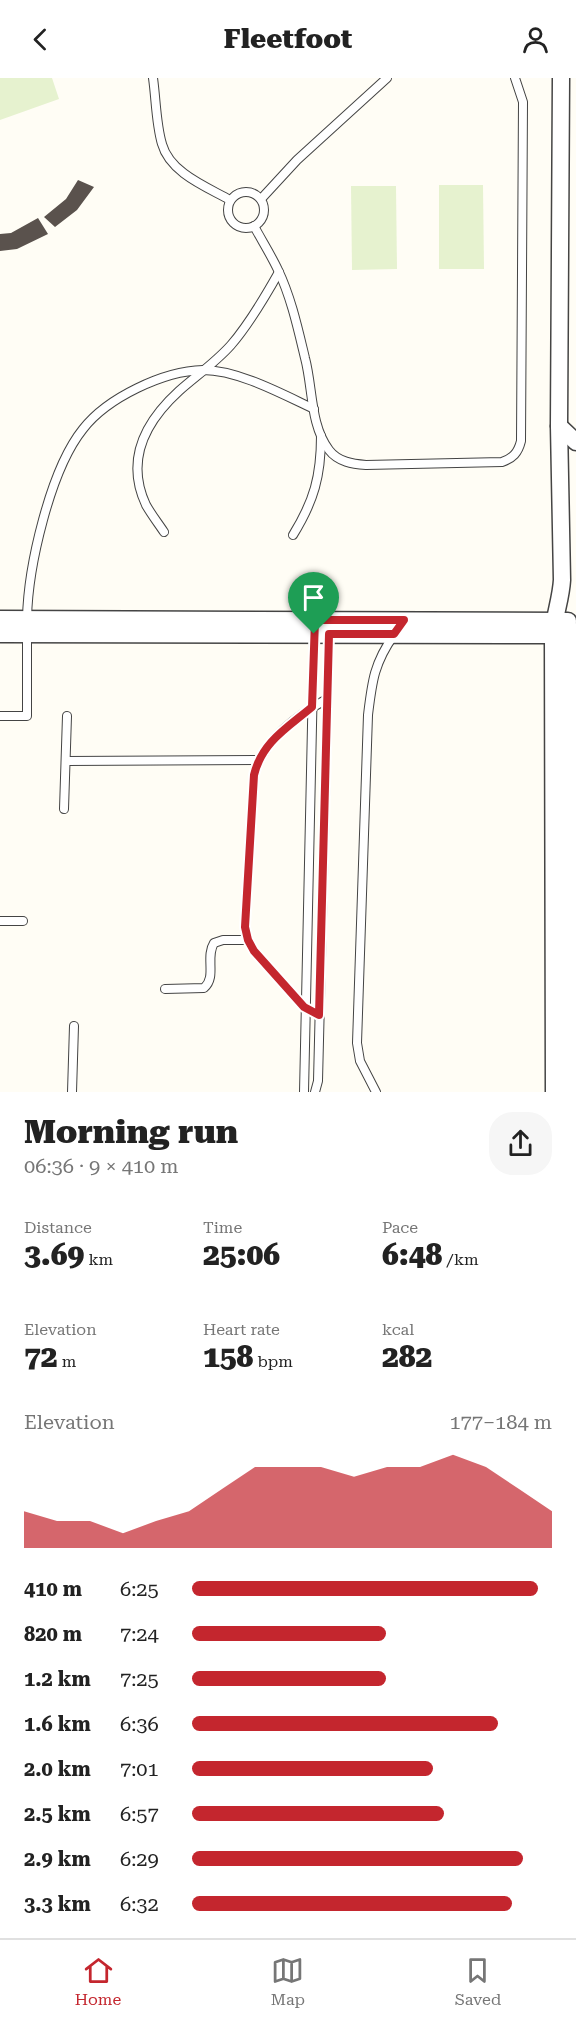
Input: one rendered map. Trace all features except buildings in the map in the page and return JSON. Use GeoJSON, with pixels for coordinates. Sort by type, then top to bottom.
{"type":"FeatureCollection","features":[{"type":"Feature","properties":{"kind":"street"},"geometry":{"type":"LineString","coordinates":[[554,1092],[561,628],[567,585],[560,426],[561,78]]}},
{"type":"Feature","properties":{"kind":"street"},"geometry":{"type":"LineString","coordinates":[[560,426],[576,442]]}},
{"type":"Feature","properties":{"kind":"street"},"geometry":{"type":"LineString","coordinates":[[0,619],[27,626],[322,627],[404,620],[561,628]]}},
{"type":"Feature","properties":{"kind":"street"},"geometry":{"type":"LineString","coordinates":[[394,634],[404,620]]}},
{"type":"Feature","properties":{"kind":"street"},"geometry":{"type":"LineString","coordinates":[[0,634],[27,626]]}},
{"type":"Feature","properties":{"kind":"street"},"geometry":{"type":"LineString","coordinates":[[322,627],[394,634],[561,628]]}},
{"type":"Feature","properties":{"kind":"street"},"geometry":{"type":"LineString","coordinates":[[561,628],[569,1092]]}},
{"type":"Feature","properties":{"kind":"lane"},"geometry":{"type":"LineString","coordinates":[[153,78],[162,145],[173,164],[190,177],[230,200]]}},
{"type":"Feature","properties":{"kind":"lane"},"geometry":{"type":"LineString","coordinates":[[261,199],[376,81],[387,78]]}},
{"type":"Feature","properties":{"kind":"lane"},"geometry":{"type":"LineString","coordinates":[[321,436],[331,452],[348,463],[366,465],[502,462],[511,458],[518,451],[521,441],[524,102],[515,78]]}},
{"type":"Feature","properties":{"kind":"lane"},"geometry":{"type":"LineString","coordinates":[[242,192],[256,194],[261,199],[264,214],[254,226],[246,228],[232,222],[228,216],[230,200],[242,192]]}},
{"type":"Feature","properties":{"kind":"lane"},"geometry":{"type":"LineString","coordinates":[[254,226],[279,272],[294,314],[321,436],[321,462],[316,488],[307,513],[293,535]]}},
{"type":"Feature","properties":{"kind":"lane"},"geometry":{"type":"LineString","coordinates":[[164,532],[146,505],[139,482],[138,455],[145,431],[162,409],[230,346],[259,307],[279,272]]}},
{"type":"Feature","properties":{"kind":"lane"},"geometry":{"type":"LineString","coordinates":[[0,716],[27,716],[27,599],[38,538],[68,452],[83,428],[112,402],[147,384],[173,374],[204,370],[260,384],[314,409]]}},
{"type":"Feature","properties":{"kind":"lane"},"geometry":{"type":"LineString","coordinates":[[315,1092],[318,1081],[327,699],[322,627]]}},
{"type":"Feature","properties":{"kind":"lane"},"geometry":{"type":"LineString","coordinates":[[303,1092],[312,707],[322,627]]}},
{"type":"Feature","properties":{"kind":"lane"},"geometry":{"type":"LineString","coordinates":[[376,1092],[360,1061],[357,1043],[368,715],[372,680],[381,654],[394,634]]}},
{"type":"Feature","properties":{"kind":"lane"},"geometry":{"type":"LineString","coordinates":[[319,1015],[304,1007],[254,951],[245,927],[254,775],[258,760],[275,737],[312,707],[327,699]]}},
{"type":"Feature","properties":{"kind":"lane"},"geometry":{"type":"LineString","coordinates":[[64,808],[67,716]]}},
{"type":"Feature","properties":{"kind":"lane"},"geometry":{"type":"LineString","coordinates":[[66,761],[258,760]]}},
{"type":"Feature","properties":{"kind":"lane"},"geometry":{"type":"LineString","coordinates":[[0,921],[23,921]]}},
{"type":"Feature","properties":{"kind":"lane"},"geometry":{"type":"LineString","coordinates":[[165,989],[204,988],[210,980],[210,952],[214,944],[223,940],[248,940]]}},
{"type":"Feature","properties":{"kind":"lane"},"geometry":{"type":"LineString","coordinates":[[72,1092],[74,1026]]}},
{"type":"Feature","properties":{"kind":"green space"},"geometry":{"type":"Polygon","coordinates":[[[0,78],[52,78],[59,99],[0,120],[0,78]]]}},
{"type":"Feature","properties":{"kind":"green space"},"geometry":{"type":"Polygon","coordinates":[[[439,185],[483,185],[484,269],[439,269],[439,185]]]}},
{"type":"Feature","properties":{"kind":"green space"},"geometry":{"type":"Polygon","coordinates":[[[351,186],[396,186],[397,269],[352,270],[351,186]]]}},
{"type":"Feature","properties":{"kind":"route"},"geometry":{"type":"LineString","coordinates":[[315,620],[404,620],[394,634],[329,634],[319,1015],[304,1007],[254,951],[245,927],[254,775],[258,760],[266,747],[312,707],[314,634],[315,620]]}}]}
